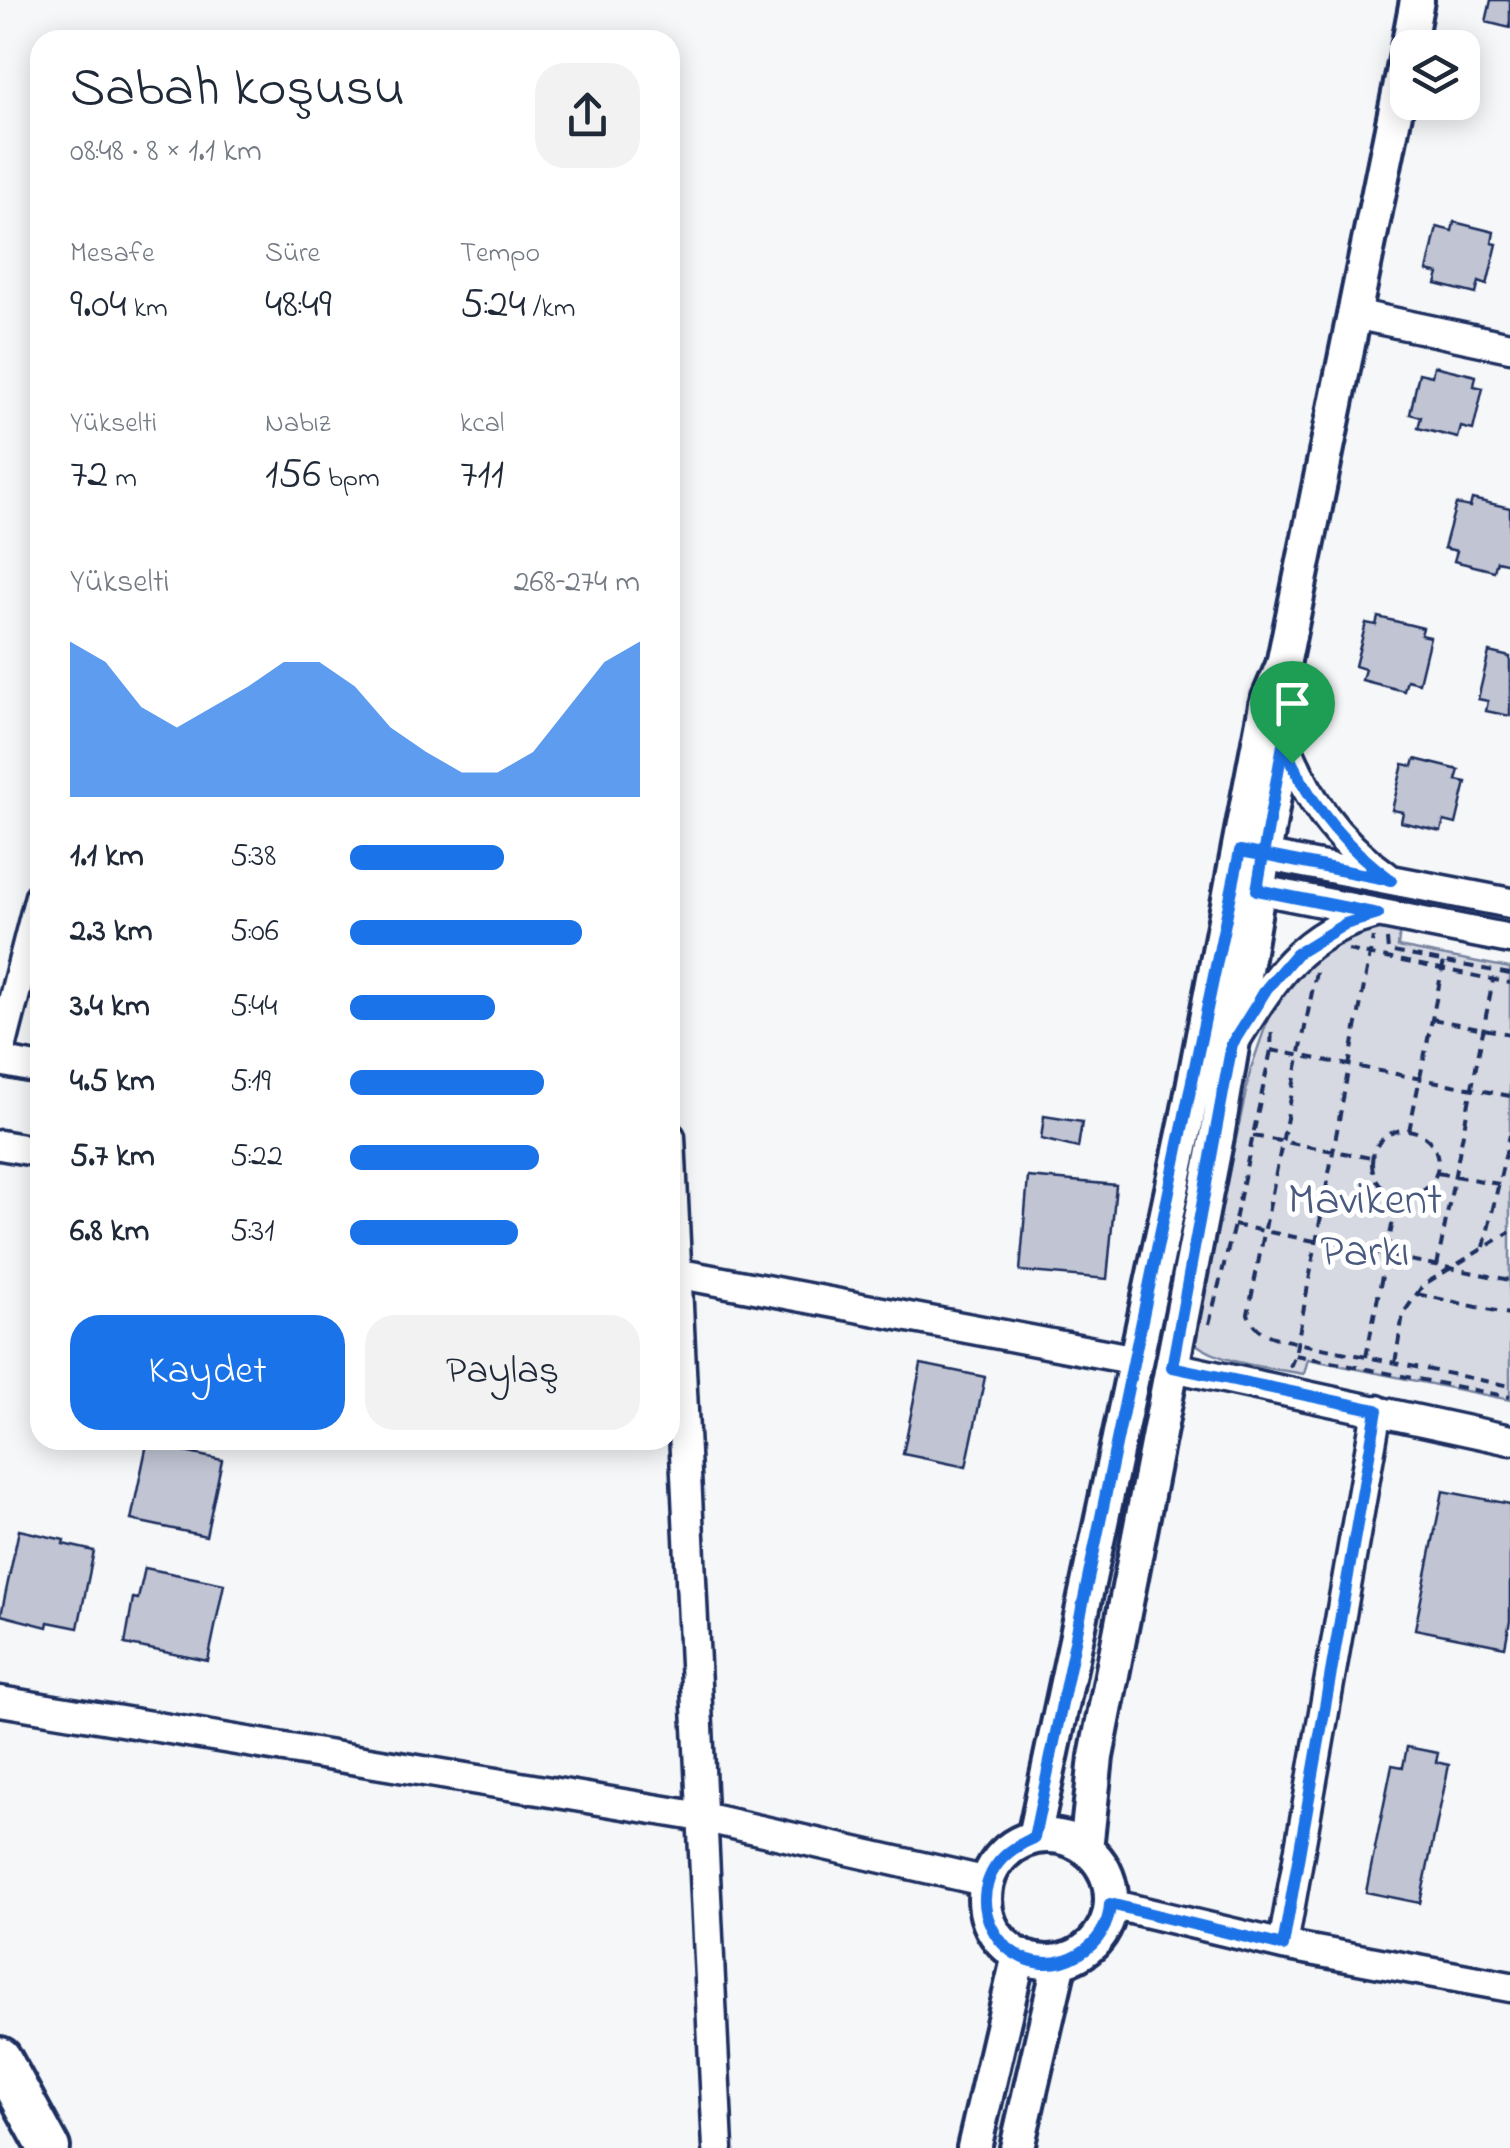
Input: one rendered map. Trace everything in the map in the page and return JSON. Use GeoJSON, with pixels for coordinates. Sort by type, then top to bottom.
{"type":"FeatureCollection","features":[{"type":"Feature","properties":{"kind":"highway"},"geometry":{"type":"LineString","coordinates":[[0,2058],[50,2148]]}},
{"type":"Feature","properties":{"kind":"main road"},"geometry":{"type":"LineString","coordinates":[[1411,30],[1417,0]]}},
{"type":"Feature","properties":{"kind":"main road"},"geometry":{"type":"LineString","coordinates":[[1252,853],[1266,705],[1283,665],[1393,120]]}},
{"type":"Feature","properties":{"kind":"main road"},"geometry":{"type":"LineString","coordinates":[[1034,1838],[1136,1360],[1252,853],[1284,739],[1289,707],[1283,665]]}},
{"type":"Feature","properties":{"kind":"main road"},"geometry":{"type":"LineString","coordinates":[[1086,1849],[1096,1756],[1232,1044],[1245,887]]}},
{"type":"Feature","properties":{"kind":"main road"},"geometry":{"type":"LineString","coordinates":[[1055,1836],[1086,1849],[1105,1872],[1110,1904],[1102,1933],[1088,1948],[1060,1960],[1031,1960],[1018,1955],[998,1938],[988,1920],[984,1900],[998,1860],[1014,1846],[1034,1838],[1055,1836]]}},
{"type":"Feature","properties":{"kind":"main road"},"geometry":{"type":"LineString","coordinates":[[974,2148],[1018,1955]]}},
{"type":"Feature","properties":{"kind":"main road"},"geometry":{"type":"LineString","coordinates":[[1017,2148],[1060,1960]]}},
{"type":"Feature","properties":{"kind":"street"},"geometry":{"type":"LineString","coordinates":[[1354,314],[1510,347]]}},
{"type":"Feature","properties":{"kind":"street"},"geometry":{"type":"LineString","coordinates":[[1284,739],[1304,786],[1332,828],[1350,848],[1391,880]]}},
{"type":"Feature","properties":{"kind":"street"},"geometry":{"type":"LineString","coordinates":[[1252,853],[1510,904]]}},
{"type":"Feature","properties":{"kind":"street"},"geometry":{"type":"LineString","coordinates":[[1245,887],[1376,926]]}},
{"type":"Feature","properties":{"kind":"street"},"geometry":{"type":"LineString","coordinates":[[1232,1044],[1267,988],[1296,954],[1345,924],[1510,940]]}},
{"type":"Feature","properties":{"kind":"street"},"geometry":{"type":"LineString","coordinates":[[0,1052],[30,935]]}},
{"type":"Feature","properties":{"kind":"street"},"geometry":{"type":"LineString","coordinates":[[0,1060],[30,1067]]}},
{"type":"Feature","properties":{"kind":"street"},"geometry":{"type":"LineString","coordinates":[[0,1145],[30,1150]]}},
{"type":"Feature","properties":{"kind":"street"},"geometry":{"type":"LineString","coordinates":[[680,1274],[1136,1360]]}},
{"type":"Feature","properties":{"kind":"street"},"geometry":{"type":"LineString","coordinates":[[1172,1367],[1510,1440]]}},
{"type":"Feature","properties":{"kind":"street"},"geometry":{"type":"LineString","coordinates":[[680,1404],[718,2148]]}},
{"type":"Feature","properties":{"kind":"street"},"geometry":{"type":"LineString","coordinates":[[1283,1946],[1377,1410]]}},
{"type":"Feature","properties":{"kind":"street"},"geometry":{"type":"LineString","coordinates":[[0,1701],[702,1816],[988,1882]]}},
{"type":"Feature","properties":{"kind":"street"},"geometry":{"type":"LineString","coordinates":[[1110,1904],[1283,1946],[1510,1987]]}},
{"type":"Feature","properties":{"kind":"path"},"geometry":{"type":"LineString","coordinates":[[1361,936],[1376,926]]}},
{"type":"Feature","properties":{"kind":"path"},"geometry":{"type":"LineString","coordinates":[[1273,1364],[1292,1368],[1376,926]]}},
{"type":"Feature","properties":{"kind":"path"},"geometry":{"type":"LineString","coordinates":[[1376,926],[1388,939],[1388,951],[1510,974]]}},
{"type":"Feature","properties":{"kind":"path"},"geometry":{"type":"LineString","coordinates":[[1342,949],[1510,983]]}},
{"type":"Feature","properties":{"kind":"path"},"geometry":{"type":"LineString","coordinates":[[1409,1131],[1444,961]]}},
{"type":"Feature","properties":{"kind":"path"},"geometry":{"type":"LineString","coordinates":[[1318,966],[1248,1314],[1253,1326],[1263,1334],[1297,1342],[1510,1386]]}},
{"type":"Feature","properties":{"kind":"path"},"geometry":{"type":"LineString","coordinates":[[1437,1266],[1493,980]]}},
{"type":"Feature","properties":{"kind":"path"},"geometry":{"type":"LineString","coordinates":[[1432,1019],[1510,1034]]}},
{"type":"Feature","properties":{"kind":"path"},"geometry":{"type":"LineString","coordinates":[[1209,1326],[1234,1226],[1270,1050],[1272,1020]]}},
{"type":"Feature","properties":{"kind":"path"},"geometry":{"type":"LineString","coordinates":[[1270,1050],[1510,1096]]}},
{"type":"Feature","properties":{"kind":"path"},"geometry":{"type":"LineString","coordinates":[[1409,1131],[1431,1143],[1438,1162],[1437,1173],[1425,1190],[1398,1195],[1377,1180],[1373,1158],[1383,1139],[1392,1133],[1409,1131]]}},
{"type":"Feature","properties":{"kind":"path"},"geometry":{"type":"LineString","coordinates":[[1484,1247],[1510,1135]]}},
{"type":"Feature","properties":{"kind":"path"},"geometry":{"type":"LineString","coordinates":[[1252,1136],[1373,1158]]}},
{"type":"Feature","properties":{"kind":"path"},"geometry":{"type":"LineString","coordinates":[[1437,1173],[1498,1184]]}},
{"type":"Feature","properties":{"kind":"path"},"geometry":{"type":"LineString","coordinates":[[1366,1357],[1398,1195]]}},
{"type":"Feature","properties":{"kind":"path"},"geometry":{"type":"LineString","coordinates":[[1234,1226],[1510,1280]]}},
{"type":"Feature","properties":{"kind":"path"},"geometry":{"type":"LineString","coordinates":[[1395,1363],[1403,1314],[1423,1285],[1510,1232]]}},
{"type":"Feature","properties":{"kind":"path"},"geometry":{"type":"LineString","coordinates":[[1416,1294],[1510,1314]]}},
{"type":"Feature","properties":{"kind":"path"},"geometry":{"type":"LineString","coordinates":[[1295,1354],[1510,1397]]}},
{"type":"Feature","properties":{"kind":"green space","name":"Mavikent Parkı"},"geometry":{"type":"Polygon","coordinates":[[[1364,925],[1400,929],[1398,947],[1510,968],[1510,1400],[1308,1359],[1304,1374],[1261,1367],[1218,1356],[1193,1342],[1251,1068],[1281,981],[1318,940],[1364,925]]]}},
{"type":"Feature","properties":{"kind":"building"},"geometry":{"type":"Polygon","coordinates":[[[1491,0],[1510,0],[1510,28],[1486,22],[1491,0]]]}},
{"type":"Feature","properties":{"kind":"building"},"geometry":{"type":"Polygon","coordinates":[[[1454,222],[1494,232],[1492,243],[1497,244],[1487,285],[1479,282],[1476,294],[1436,284],[1439,274],[1427,271],[1437,227],[1452,231],[1454,222]]]}},
{"type":"Feature","properties":{"kind":"building"},"geometry":{"type":"Polygon","coordinates":[[[1434,366],[1476,376],[1474,386],[1483,388],[1473,430],[1461,427],[1458,438],[1418,428],[1421,417],[1410,414],[1419,373],[1432,376],[1434,366]]]}},
{"type":"Feature","properties":{"kind":"building"},"geometry":{"type":"Polygon","coordinates":[[[1472,499],[1510,508],[1510,564],[1497,561],[1494,571],[1454,561],[1457,551],[1444,548],[1456,504],[1470,507],[1472,499]]]}},
{"type":"Feature","properties":{"kind":"building"},"geometry":{"type":"Polygon","coordinates":[[[1378,617],[1423,628],[1421,635],[1430,637],[1419,683],[1407,680],[1404,691],[1362,680],[1365,669],[1355,666],[1366,623],[1376,625],[1378,617]]]}},
{"type":"Feature","properties":{"kind":"building"},"geometry":{"type":"Polygon","coordinates":[[[1489,652],[1510,657],[1510,716],[1486,711],[1488,701],[1478,699],[1489,652]]]}},
{"type":"Feature","properties":{"kind":"building"},"geometry":{"type":"Polygon","coordinates":[[[1415,759],[1459,770],[1456,780],[1466,782],[1456,824],[1444,821],[1441,831],[1401,822],[1403,812],[1392,810],[1403,764],[1413,766],[1415,759]]]}},
{"type":"Feature","properties":{"kind":"building"},"geometry":{"type":"Polygon","coordinates":[[[1044,1116],[1082,1122],[1078,1148],[1041,1139],[1044,1116]]]}},
{"type":"Feature","properties":{"kind":"building"},"geometry":{"type":"Polygon","coordinates":[[[1028,1177],[1116,1185],[1107,1279],[1020,1271],[1028,1177]]]}},
{"type":"Feature","properties":{"kind":"building"},"geometry":{"type":"Polygon","coordinates":[[[921,1364],[985,1377],[966,1467],[903,1454],[921,1364]]]}},
{"type":"Feature","properties":{"kind":"building"},"geometry":{"type":"Polygon","coordinates":[[[146,1450],[175,1450],[222,1460],[206,1536],[131,1520],[146,1450]]]}},
{"type":"Feature","properties":{"kind":"building"},"geometry":{"type":"Polygon","coordinates":[[[1443,1491],[1510,1504],[1510,1621],[1505,1647],[1415,1629],[1443,1491]]]}},
{"type":"Feature","properties":{"kind":"building"},"geometry":{"type":"Polygon","coordinates":[[[19,1530],[94,1551],[78,1628],[48,1622],[47,1627],[1,1615],[19,1530]]]}},
{"type":"Feature","properties":{"kind":"building"},"geometry":{"type":"Polygon","coordinates":[[[145,1568],[224,1584],[208,1661],[125,1644],[133,1598],[138,1599],[145,1568]]]}},
{"type":"Feature","properties":{"kind":"building"},"geometry":{"type":"Polygon","coordinates":[[[1407,1747],[1438,1753],[1436,1762],[1449,1765],[1420,1903],[1366,1892],[1392,1765],[1403,1767],[1407,1747]]]}},
{"type":"Feature","properties":{"kind":"route"},"geometry":{"type":"LineString","coordinates":[[1292,763],[1284,739],[1263,855],[1240,851],[1034,1838],[1014,1846],[998,1860],[988,1879],[984,1900],[988,1920],[1012,1952],[1031,1960],[1051,1963],[1088,1948],[1102,1933],[1110,1904],[1283,1946],[1377,1410],[1172,1367],[1232,1044],[1267,988],[1296,954],[1345,924],[1378,914],[1257,890],[1263,855],[1391,880],[1350,848],[1332,828],[1292,763]]}}]}
